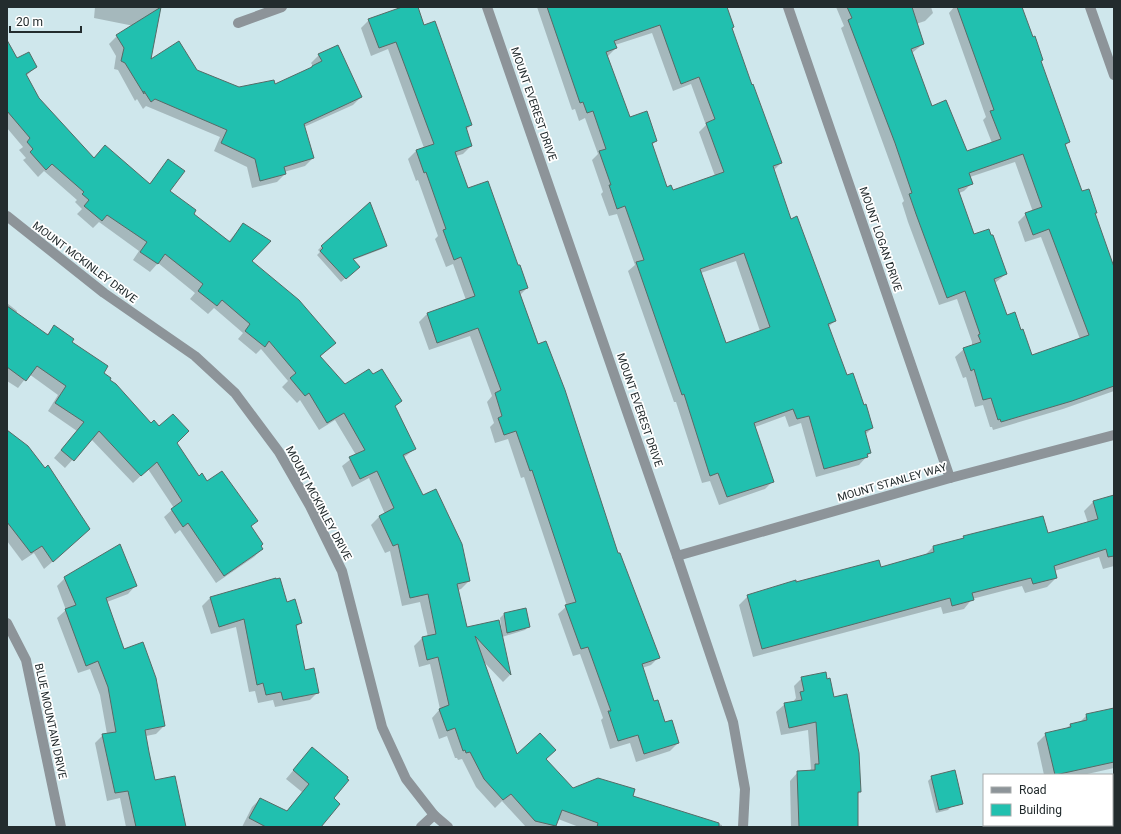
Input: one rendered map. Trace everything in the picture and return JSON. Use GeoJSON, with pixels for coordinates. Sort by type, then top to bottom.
{"type":"FeatureCollection","features":[{"type":"Feature","properties":{"kind":"street"},"geometry":{"type":"LineString","coordinates":[[238,23],[282,7]]}},
{"type":"Feature","properties":{"kind":"street","name":"MOUNT EVEREST DRIVE"},"geometry":{"type":"LineString","coordinates":[[487,7],[733,722],[745,789],[742,827]]}},
{"type":"Feature","properties":{"kind":"street","name":"MOUNT LOGAN DRIVE"},"geometry":{"type":"LineString","coordinates":[[788,7],[950,478]]}},
{"type":"Feature","properties":{"kind":"street"},"geometry":{"type":"LineString","coordinates":[[1090,7],[1114,75]]}},
{"type":"Feature","properties":{"kind":"street","name":"MOUNT MCKINLEY DRIVE"},"geometry":{"type":"LineString","coordinates":[[7,216],[104,293],[195,356],[235,392],[278,452],[310,506],[342,571],[382,727],[406,779],[434,815],[448,827]]}},
{"type":"Feature","properties":{"kind":"street","name":"MOUNT STANLEY WAY"},"geometry":{"type":"LineString","coordinates":[[677,556],[950,478],[1114,435]]}},
{"type":"Feature","properties":{"kind":"street","name":"BLUE MOUNTAIN DRIVE"},"geometry":{"type":"LineString","coordinates":[[7,623],[26,660],[61,827]]}},
{"type":"Feature","properties":{"kind":"street"},"geometry":{"type":"LineString","coordinates":[[421,827],[434,815]]}},
{"type":"Feature","properties":{"kind":"building"},"geometry":{"type":"Polygon","coordinates":[[[161,7],[151,59],[179,41],[197,70],[239,87],[274,80],[275,84],[322,61],[318,54],[338,45],[362,97],[304,124],[314,158],[284,167],[286,174],[260,181],[255,159],[221,143],[227,130],[155,99],[151,102],[144,91],[144,94],[125,63],[121,61],[124,48],[116,35],[161,7]]]}},
{"type":"Feature","properties":{"kind":"building"},"geometry":{"type":"Polygon","coordinates":[[[402,7],[418,7],[424,25],[435,21],[472,125],[466,127],[472,146],[455,152],[468,188],[488,181],[518,265],[520,265],[528,288],[519,291],[538,344],[546,341],[565,390],[618,553],[620,553],[660,658],[642,664],[654,701],[658,700],[665,722],[672,720],[679,743],[644,754],[638,735],[618,741],[608,711],[611,711],[588,647],[581,649],[565,605],[576,602],[532,470],[530,471],[516,431],[504,435],[498,418],[502,416],[495,393],[501,390],[478,328],[437,343],[427,313],[475,296],[461,257],[454,260],[443,230],[446,229],[426,172],[424,173],[416,150],[434,144],[396,42],[379,48],[368,19],[402,7]]]}},
{"type":"Feature","properties":{"kind":"building"},"geometry":{"type":"Polygon","coordinates":[[[547,7],[727,7],[734,27],[732,28],[752,85],[753,84],[782,163],[773,166],[791,219],[797,216],[836,321],[828,324],[847,375],[853,373],[864,405],[866,404],[873,428],[865,431],[871,453],[867,454],[868,457],[824,469],[809,416],[797,419],[793,409],[754,423],[774,482],[727,497],[718,473],[710,476],[684,394],[682,395],[636,262],[644,260],[625,206],[617,209],[609,185],[611,185],[599,151],[606,149],[593,111],[587,113],[583,102],[580,103],[547,7]],[[660,25],[614,41],[617,48],[606,52],[630,117],[647,111],[657,141],[652,143],[667,187],[671,185],[673,190],[724,172],[706,123],[715,119],[699,77],[681,84],[660,25]],[[744,253],[700,269],[726,343],[770,327],[744,253]]]}},
{"type":"Feature","properties":{"kind":"building"},"geometry":{"type":"Polygon","coordinates":[[[847,7],[912,7],[924,44],[911,49],[932,106],[946,100],[967,151],[1001,139],[990,111],[994,110],[957,7],[1022,7],[1033,37],[1035,36],[1043,60],[1041,61],[1070,142],[1065,144],[1082,191],[1089,189],[1097,213],[1095,213],[1114,267],[1114,386],[1072,401],[1001,422],[1000,419],[998,420],[991,398],[983,400],[974,369],[971,371],[963,348],[981,342],[978,335],[980,334],[965,291],[947,298],[909,194],[912,193],[895,143],[848,20],[852,18],[847,7]],[[1023,154],[969,173],[973,184],[958,189],[974,234],[989,229],[991,235],[993,235],[1007,274],[994,279],[1007,315],[1015,312],[1032,355],[1089,335],[1049,229],[1033,235],[1025,213],[1042,207],[1023,154]]]}},
{"type":"Feature","properties":{"kind":"building"},"geometry":{"type":"Polygon","coordinates":[[[7,40],[17,58],[29,52],[37,67],[26,74],[39,98],[94,158],[105,145],[150,184],[168,159],[185,171],[170,191],[196,210],[194,214],[230,242],[243,223],[271,241],[252,261],[299,300],[336,343],[320,356],[345,384],[369,369],[373,374],[382,369],[402,401],[395,406],[416,449],[403,455],[423,495],[436,489],[462,544],[470,581],[457,584],[467,627],[499,620],[511,675],[475,636],[517,754],[540,733],[556,750],[546,759],[573,788],[598,778],[635,789],[633,796],[719,823],[719,827],[597,827],[598,823],[562,810],[556,826],[535,821],[511,794],[503,800],[484,779],[470,752],[466,753],[465,750],[463,751],[455,728],[447,731],[439,709],[449,705],[438,657],[427,660],[422,637],[436,634],[428,594],[410,598],[398,544],[393,546],[379,516],[394,508],[377,471],[360,479],[349,457],[365,450],[344,413],[327,423],[309,393],[305,396],[290,378],[296,373],[269,341],[265,347],[245,331],[250,324],[222,300],[217,306],[198,291],[203,284],[165,254],[158,264],[140,252],[147,242],[107,215],[102,221],[84,206],[89,200],[82,194],[84,192],[52,164],[46,170],[30,152],[33,149],[27,142],[30,138],[7,111],[7,40]]]}},
{"type":"Feature","properties":{"kind":"building"},"geometry":{"type":"Polygon","coordinates":[[[370,202],[387,246],[353,259],[360,267],[346,279],[320,251],[323,248],[321,246],[370,202]]]}},
{"type":"Feature","properties":{"kind":"building"},"geometry":{"type":"Polygon","coordinates":[[[7,306],[48,335],[54,325],[74,339],[72,342],[108,366],[104,373],[111,378],[110,380],[116,384],[151,423],[154,420],[159,426],[173,414],[189,431],[177,443],[199,476],[202,473],[207,481],[222,471],[258,521],[251,526],[263,544],[261,546],[263,549],[224,576],[188,523],[183,527],[171,509],[182,501],[157,462],[141,476],[99,431],[74,461],[61,450],[84,422],[55,403],[66,386],[37,366],[26,381],[7,367],[7,306]]]}},
{"type":"Feature","properties":{"kind":"building"},"geometry":{"type":"Polygon","coordinates":[[[7,430],[28,446],[45,468],[48,465],[90,529],[53,562],[42,546],[31,553],[7,522],[7,430]]]}},
{"type":"Feature","properties":{"kind":"building"},"geometry":{"type":"Polygon","coordinates":[[[1114,495],[1114,556],[1108,557],[1106,549],[1054,566],[1057,578],[1033,584],[1031,578],[972,593],[974,600],[952,606],[950,598],[762,649],[747,595],[796,580],[796,582],[879,560],[881,567],[934,552],[933,546],[964,538],[963,536],[1043,516],[1048,533],[1098,519],[1093,501],[1114,495]]]}},
{"type":"Feature","properties":{"kind":"building"},"geometry":{"type":"Polygon","coordinates":[[[120,544],[137,586],[106,598],[124,649],[143,642],[156,678],[165,726],[145,730],[149,752],[155,780],[175,776],[186,827],[136,827],[128,791],[115,793],[102,734],[116,732],[108,687],[98,661],[86,666],[65,609],[76,605],[64,577],[120,544]]]}},
{"type":"Feature","properties":{"kind":"building"},"geometry":{"type":"Polygon","coordinates":[[[280,578],[287,602],[295,599],[302,623],[296,625],[305,670],[314,668],[319,693],[283,700],[281,692],[266,695],[263,683],[257,685],[244,619],[219,627],[210,597],[280,578]]]}},
{"type":"Feature","properties":{"kind":"building"},"geometry":{"type":"Polygon","coordinates":[[[526,608],[530,627],[507,633],[504,613],[526,608]]]}},
{"type":"Feature","properties":{"kind":"building"},"geometry":{"type":"Polygon","coordinates":[[[826,672],[827,679],[830,678],[834,697],[847,694],[859,753],[861,792],[858,792],[858,827],[799,827],[797,771],[815,770],[815,764],[819,764],[816,722],[789,728],[784,703],[802,700],[800,692],[804,691],[801,677],[826,672]]]}},
{"type":"Feature","properties":{"kind":"building"},"geometry":{"type":"Polygon","coordinates":[[[1114,708],[1114,762],[1055,774],[1045,733],[1071,727],[1070,724],[1087,720],[1086,714],[1114,708]]]}},
{"type":"Feature","properties":{"kind":"building"},"geometry":{"type":"Polygon","coordinates":[[[312,747],[348,777],[347,779],[349,780],[334,798],[340,804],[321,827],[266,827],[249,818],[260,798],[287,811],[309,784],[293,770],[312,747]]]}},
{"type":"Feature","properties":{"kind":"building"},"geometry":{"type":"Polygon","coordinates":[[[955,770],[963,804],[939,810],[931,776],[955,770]]]}}]}
